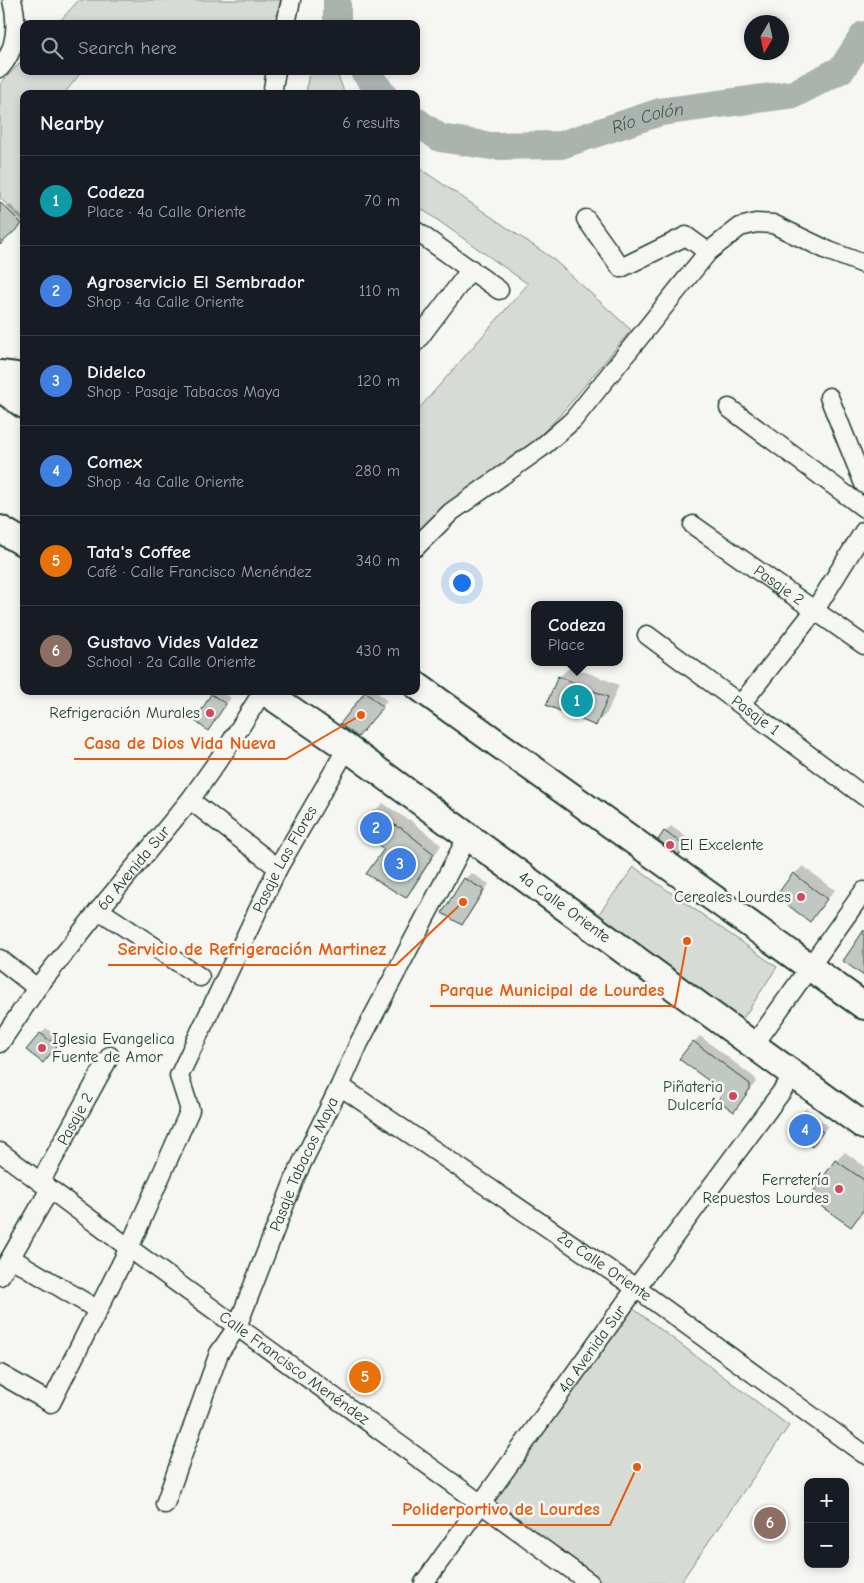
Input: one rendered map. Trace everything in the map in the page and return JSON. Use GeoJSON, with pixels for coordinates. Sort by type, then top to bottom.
{"type":"FeatureCollection","features":[{"type":"Feature","properties":{"kind":"highway"},"geometry":{"type":"LineString","coordinates":[[0,374],[20,376]]}},
{"type":"Feature","properties":{"kind":"highway"},"geometry":{"type":"LineString","coordinates":[[0,388],[20,402]]}},
{"type":"Feature","properties":{"kind":"highway"},"geometry":{"type":"LineString","coordinates":[[0,529],[20,541]]}},
{"type":"Feature","properties":{"kind":"highway"},"geometry":{"type":"LineString","coordinates":[[420,688],[864,1006]]}},
{"type":"Feature","properties":{"kind":"highway","name":"4a Calle Oriente"},"geometry":{"type":"LineString","coordinates":[[269,695],[347,748],[864,1126]]}},
{"type":"Feature","properties":{"kind":"street"},"geometry":{"type":"LineString","coordinates":[[0,68],[13,47],[16,24],[12,0]]}},
{"type":"Feature","properties":{"kind":"street"},"geometry":{"type":"LineString","coordinates":[[287,20],[291,0]]}},
{"type":"Feature","properties":{"kind":"street"},"geometry":{"type":"LineString","coordinates":[[273,90],[275,75]]}},
{"type":"Feature","properties":{"kind":"street"},"geometry":{"type":"LineString","coordinates":[[586,219],[621,268],[686,236],[708,252]]}},
{"type":"Feature","properties":{"kind":"street"},"geometry":{"type":"LineString","coordinates":[[420,543],[451,512],[542,448],[573,420],[708,252],[740,227],[756,223],[773,224],[829,251],[864,264]]}},
{"type":"Feature","properties":{"kind":"street"},"geometry":{"type":"LineString","coordinates":[[420,235],[499,290]]}},
{"type":"Feature","properties":{"kind":"street"},"geometry":{"type":"LineString","coordinates":[[420,337],[470,269]]}},
{"type":"Feature","properties":{"kind":"street"},"geometry":{"type":"LineString","coordinates":[[829,397],[864,484]]}},
{"type":"Feature","properties":{"kind":"street"},"geometry":{"type":"LineString","coordinates":[[729,408],[864,508]]}},
{"type":"Feature","properties":{"kind":"street","name":"Pasaje 2"},"geometry":{"type":"LineString","coordinates":[[693,525],[864,645]]}},
{"type":"Feature","properties":{"kind":"street"},"geometry":{"type":"LineString","coordinates":[[741,704],[815,610],[864,531]]}},
{"type":"Feature","properties":{"kind":"street","name":"Pasaje 1"},"geometry":{"type":"LineString","coordinates":[[647,635],[864,796]]}},
{"type":"Feature","properties":{"kind":"street","name":"6a Avenida Sur"},"geometry":{"type":"LineString","coordinates":[[0,1043],[37,988],[190,800],[229,745],[260,695]]}},
{"type":"Feature","properties":{"kind":"street","name":"Pasaje Las Flores"},"geometry":{"type":"LineString","coordinates":[[0,1374],[52,1403],[129,1248],[190,1110],[179,1076],[278,868],[347,748]]}},
{"type":"Feature","properties":{"kind":"street"},"geometry":{"type":"LineString","coordinates":[[190,800],[278,868]]}},
{"type":"Feature","properties":{"kind":"street","name":"Pasaje Tabacos Maya"},"geometry":{"type":"LineString","coordinates":[[165,1504],[219,1353],[237,1327],[297,1173],[359,1043],[468,836]]}},
{"type":"Feature","properties":{"kind":"street"},"geometry":{"type":"LineString","coordinates":[[754,1045],[864,891]]}},
{"type":"Feature","properties":{"kind":"street"},"geometry":{"type":"LineString","coordinates":[[99,910],[200,977]]}},
{"type":"Feature","properties":{"kind":"street"},"geometry":{"type":"LineString","coordinates":[[0,959],[37,988]]}},
{"type":"Feature","properties":{"kind":"street","name":"Pasaje 2"},"geometry":{"type":"LineString","coordinates":[[0,1276],[11,1258],[45,1185],[110,1056]]}},
{"type":"Feature","properties":{"kind":"street","name":"4a Avenida Sur"},"geometry":{"type":"LineString","coordinates":[[424,1583],[636,1288],[794,1075]]}},
{"type":"Feature","properties":{"kind":"street","name":"2a Calle Oriente"},"geometry":{"type":"LineString","coordinates":[[340,1086],[636,1288],[864,1454]]}},
{"type":"Feature","properties":{"kind":"street","name":"Calle Francisco Menéndez"},"geometry":{"type":"LineString","coordinates":[[0,1152],[237,1327],[590,1583]]}},
{"type":"Feature","properties":{"kind":"street"},"geometry":{"type":"LineString","coordinates":[[11,1258],[98,1310]]}},
{"type":"Feature","properties":{"kind":"shaded area"},"geometry":{"type":"Polygon","coordinates":[[[79,0],[281,0],[274,20],[61,20],[79,0]]]}},
{"type":"Feature","properties":{"kind":"shaded area"},"geometry":{"type":"Polygon","coordinates":[[[20,63],[20,75],[79,75],[67,90],[20,90],[20,217],[0,198],[0,84],[20,63]]]}},
{"type":"Feature","properties":{"kind":"shaded area"},"geometry":{"type":"Polygon","coordinates":[[[308,75],[338,75],[343,90],[307,90],[308,75]]]}},
{"type":"Feature","properties":{"kind":"shaded area"},"geometry":{"type":"Polygon","coordinates":[[[420,169],[552,258],[631,330],[561,414],[535,441],[448,505],[420,532],[420,407],[528,284],[420,208],[420,169]]]}},
{"type":"Feature","properties":{"kind":"shaded area"},"geometry":{"type":"Polygon","coordinates":[[[634,867],[777,967],[742,1020],[597,916],[634,867]]]}},
{"type":"Feature","properties":{"kind":"shaded area"},"geometry":{"type":"Polygon","coordinates":[[[623,1301],[789,1426],[680,1583],[604,1583],[485,1507],[623,1301]]]}},
{"type":"Feature","properties":{"kind":"building"},"geometry":{"type":"Polygon","coordinates":[[[0,202],[20,222],[20,226],[0,245],[0,202]]]}},
{"type":"Feature","properties":{"kind":"building"},"geometry":{"type":"Polygon","coordinates":[[[558,676],[608,697],[596,726],[546,705],[558,676]]]}},
{"type":"Feature","properties":{"kind":"building","name":"Refrigeración Murales"},"geometry":{"type":"Polygon","coordinates":[[[210,695],[226,704],[208,731],[195,721],[210,695]]]}},
{"type":"Feature","properties":{"kind":"building"},"geometry":{"type":"Polygon","coordinates":[[[363,695],[369,695],[383,707],[358,737],[340,724],[363,695]]]}},
{"type":"Feature","properties":{"kind":"building"},"geometry":{"type":"Polygon","coordinates":[[[374,810],[400,827],[434,854],[406,898],[366,874],[384,849],[359,831],[374,810]]]}},
{"type":"Feature","properties":{"kind":"building","name":"El Excelente"},"geometry":{"type":"Polygon","coordinates":[[[664,831],[685,846],[679,855],[658,840],[664,831]]]}},
{"type":"Feature","properties":{"kind":"building","name":"Cereales Lourdes"},"geometry":{"type":"Polygon","coordinates":[[[793,873],[827,899],[810,922],[776,896],[793,873]]]}},
{"type":"Feature","properties":{"kind":"building"},"geometry":{"type":"Polygon","coordinates":[[[464,878],[484,890],[462,925],[442,913],[464,878]]]}},
{"type":"Feature","properties":{"kind":"building"},"geometry":{"type":"Polygon","coordinates":[[[864,930],[864,976],[843,961],[864,930]]]}},
{"type":"Feature","properties":{"kind":"building","name":"Iglesia Evangelica Fuente de Amor"},"geometry":{"type":"Polygon","coordinates":[[[40,1033],[57,1046],[43,1063],[26,1050],[40,1033]]]}},
{"type":"Feature","properties":{"kind":"building"},"geometry":{"type":"Polygon","coordinates":[[[693,1041],[750,1084],[750,1089],[734,1112],[718,1100],[724,1092],[679,1059],[693,1041]]]}},
{"type":"Feature","properties":{"kind":"building"},"geometry":{"type":"Polygon","coordinates":[[[799,1113],[823,1132],[812,1147],[787,1128],[799,1113]]]}},
{"type":"Feature","properties":{"kind":"building","name":"Ferretería Repuestos Lourdes"},"geometry":{"type":"Polygon","coordinates":[[[835,1160],[864,1180],[864,1209],[851,1227],[809,1198],[835,1160]]]}},
{"type":"Feature","properties":{"kind":"waterway","name":"Río Colón"},"geometry":{"type":"LineString","coordinates":[[337,0],[337,20]]}},
{"type":"Feature","properties":{"kind":"waterway","name":"Río Colón"},"geometry":{"type":"LineString","coordinates":[[420,124],[440,138],[491,146],[561,145],[660,112],[794,94],[842,69],[864,35]]}},
{"type":"Feature","properties":{"kind":"waterway","name":"Río Colón"},"geometry":{"type":"LineString","coordinates":[[367,75],[380,90]]}},
{"type":"Feature","properties":{"kind":"place","name":"Codeza"},"geometry":{"type":"Point","coordinates":[577,701]}},
{"type":"Feature","properties":{"kind":"place","name":"Refrigeración Murales"},"geometry":{"type":"Point","coordinates":[210,713]}},
{"type":"Feature","properties":{"kind":"place","name":"Casa de Dios Vida Nueva"},"geometry":{"type":"Point","coordinates":[361,715]}},
{"type":"Feature","properties":{"kind":"place","name":"Agroservicio El Sembrador"},"geometry":{"type":"Point","coordinates":[376,828]}},
{"type":"Feature","properties":{"kind":"place","name":"El Excelente"},"geometry":{"type":"Point","coordinates":[670,845]}},
{"type":"Feature","properties":{"kind":"place","name":"Didelco"},"geometry":{"type":"Point","coordinates":[400,864]}},
{"type":"Feature","properties":{"kind":"place","name":"Cereales Lourdes"},"geometry":{"type":"Point","coordinates":[801,897]}},
{"type":"Feature","properties":{"kind":"place","name":"Servicio de Refrigeración Martinez"},"geometry":{"type":"Point","coordinates":[463,902]}},
{"type":"Feature","properties":{"kind":"place","name":"Parque Municipal de Lourdes"},"geometry":{"type":"Point","coordinates":[687,941]}},
{"type":"Feature","properties":{"kind":"place","name":"Iglesia Evangelica Fuente de Amor"},"geometry":{"type":"Point","coordinates":[42,1048]}},
{"type":"Feature","properties":{"kind":"place","name":"Piñateria Dulcería"},"geometry":{"type":"Point","coordinates":[733,1096]}},
{"type":"Feature","properties":{"kind":"place","name":"Comex"},"geometry":{"type":"Point","coordinates":[805,1130]}},
{"type":"Feature","properties":{"kind":"place","name":"Ferretería Repuestos Lourdes"},"geometry":{"type":"Point","coordinates":[839,1189]}},
{"type":"Feature","properties":{"kind":"place","name":"Tata's Coffee"},"geometry":{"type":"Point","coordinates":[365,1377]}},
{"type":"Feature","properties":{"kind":"place","name":"Poliderportivo de Lourdes"},"geometry":{"type":"Point","coordinates":[637,1467]}},
{"type":"Feature","properties":{"kind":"place","name":"Gustavo Vides Valdez"},"geometry":{"type":"Point","coordinates":[770,1523]}}]}
